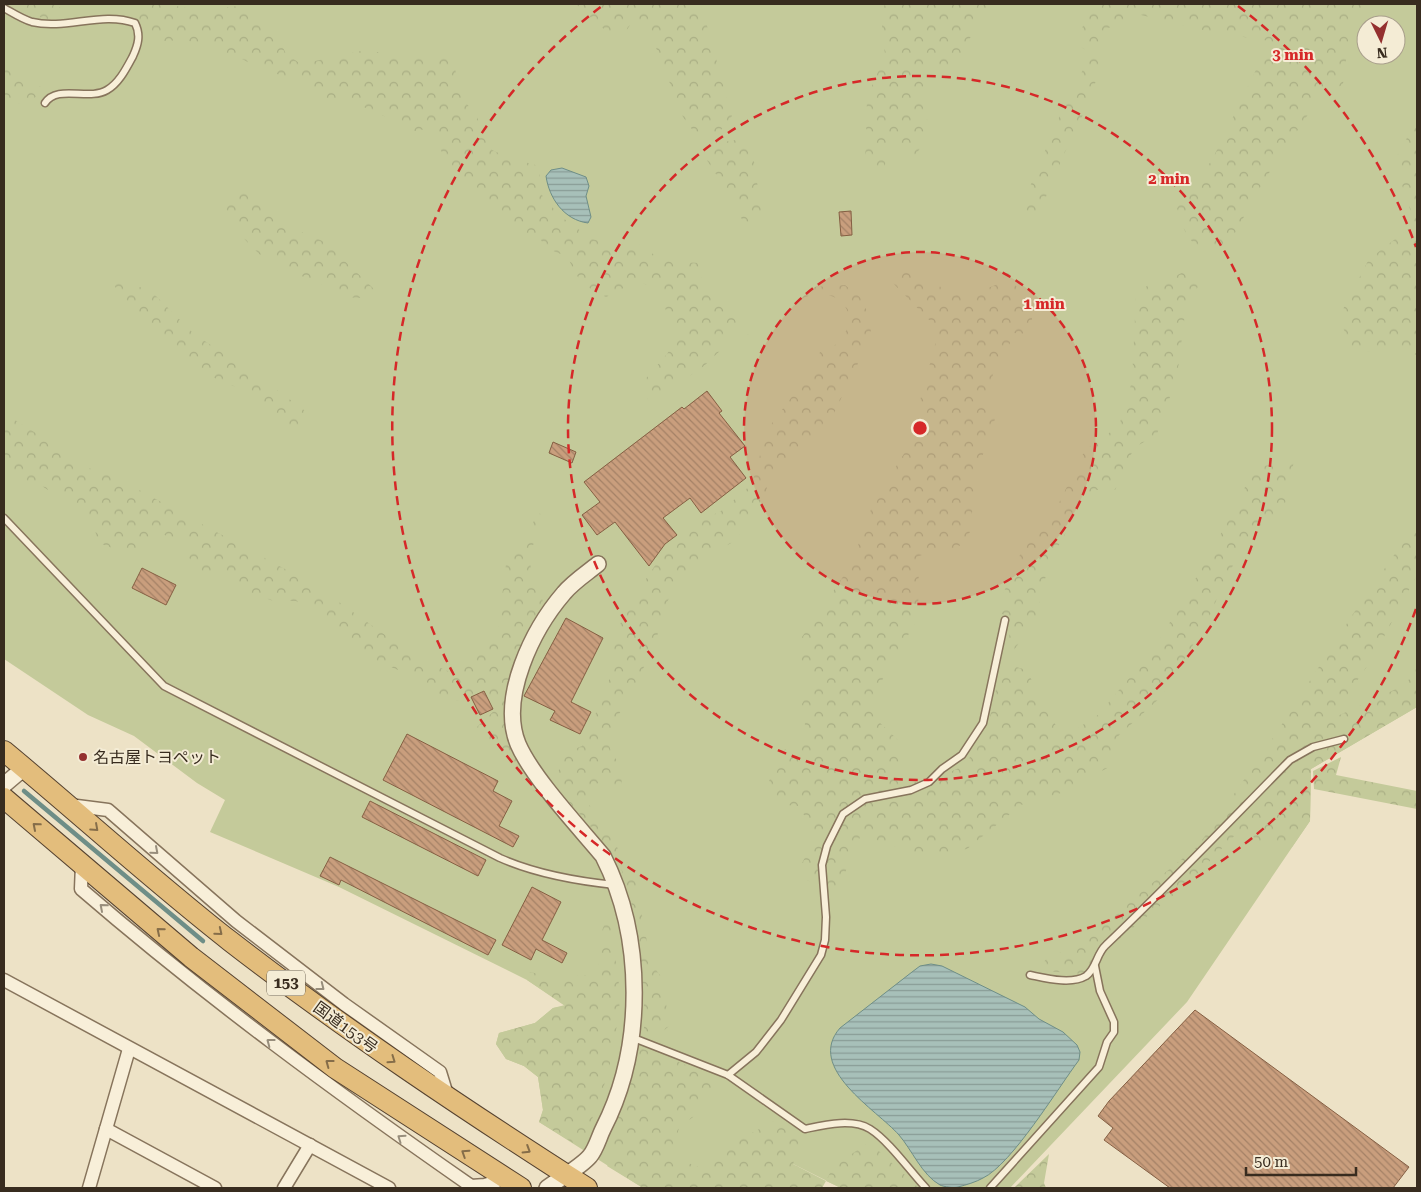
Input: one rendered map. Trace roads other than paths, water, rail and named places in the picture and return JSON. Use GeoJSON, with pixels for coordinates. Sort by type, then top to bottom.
{"type":"FeatureCollection","features":[{"type":"Feature","properties":{"kind":"highway","name":"国道153号"},"geometry":{"type":"LineString","coordinates":[[4,752],[69,805],[124,854],[260,952],[448,1099],[587,1188]]}},
{"type":"Feature","properties":{"kind":"highway","name":"153"},"geometry":{"type":"LineString","coordinates":[[4,798],[191,957],[335,1068],[512,1183]]}},
{"type":"Feature","properties":{"kind":"street"},"geometry":{"type":"LineString","coordinates":[[547,1188],[590,1156],[611,1114],[627,1063],[632,1037],[632,969],[621,898],[617,886],[603,856],[532,767],[518,743],[513,718],[513,696],[521,665],[543,624],[564,593],[598,564]]}},
{"type":"Feature","properties":{"kind":"street"},"geometry":{"type":"LineString","coordinates":[[4,785],[24,768]]}},
{"type":"Feature","properties":{"kind":"street"},"geometry":{"type":"LineString","coordinates":[[4,980],[389,1188]]}},
{"type":"Feature","properties":{"kind":"street"},"geometry":{"type":"LineString","coordinates":[[89,1188],[129,1048]]}},
{"type":"Feature","properties":{"kind":"street"},"geometry":{"type":"LineString","coordinates":[[106,1129],[215,1188]]}},
{"type":"Feature","properties":{"kind":"street"},"geometry":{"type":"LineString","coordinates":[[284,1188],[310,1145]]}},
{"type":"Feature","properties":{"kind":"lane"},"geometry":{"type":"LineString","coordinates":[[4,8],[32,22],[60,24],[120,19],[134,23],[137,28],[138,41],[134,53],[123,74],[108,90],[90,95],[58,95],[48,99],[45,103]]}},
{"type":"Feature","properties":{"kind":"lane"},"geometry":{"type":"LineString","coordinates":[[4,518],[164,686],[524,869],[583,882],[617,886]]}},
{"type":"Feature","properties":{"kind":"lane"},"geometry":{"type":"LineString","coordinates":[[728,1075],[756,1052],[781,1020],[821,955],[825,940],[826,917],[822,865],[827,846],[843,814],[865,799],[911,790],[929,782],[942,769],[962,755],[986,716],[996,655],[1005,620]]}},
{"type":"Feature","properties":{"kind":"lane"},"geometry":{"type":"LineString","coordinates":[[1030,975],[1068,980],[1085,977],[1095,966],[1100,951],[1152,901],[1290,760],[1312,747],[1344,739]]}},
{"type":"Feature","properties":{"kind":"lane"},"geometry":{"type":"LineString","coordinates":[[990,1188],[1099,1068],[1107,1042],[1114,1032],[1114,1022],[1100,991],[1095,966]]}},
{"type":"Feature","properties":{"kind":"lane"},"geometry":{"type":"LineString","coordinates":[[632,1037],[728,1075],[805,1129],[830,1124],[852,1124],[869,1128],[926,1188]]}},
{"type":"Feature","properties":{"kind":"water"},"geometry":{"type":"Polygon","coordinates":[[[562,168],[586,177],[589,186],[586,196],[591,217],[588,223],[579,221],[565,213],[550,192],[546,176],[551,170],[562,168]]]}},
{"type":"Feature","properties":{"kind":"water"},"geometry":{"type":"Polygon","coordinates":[[[931,964],[942,966],[1025,1007],[1039,1019],[1063,1032],[1077,1045],[1080,1052],[1079,1060],[1021,1142],[1007,1158],[995,1170],[983,1178],[956,1187],[940,1185],[928,1175],[899,1135],[848,1087],[837,1073],[831,1058],[832,1043],[840,1028],[920,966],[931,964]]]}},
{"type":"Feature","properties":{"kind":"waterway"},"geometry":{"type":"LineString","coordinates":[[24,791],[203,941]]}},
{"type":"Feature","properties":{"kind":"place","name":"名古屋トヨペット"},"geometry":{"type":"Point","coordinates":[83,757]}}]}
